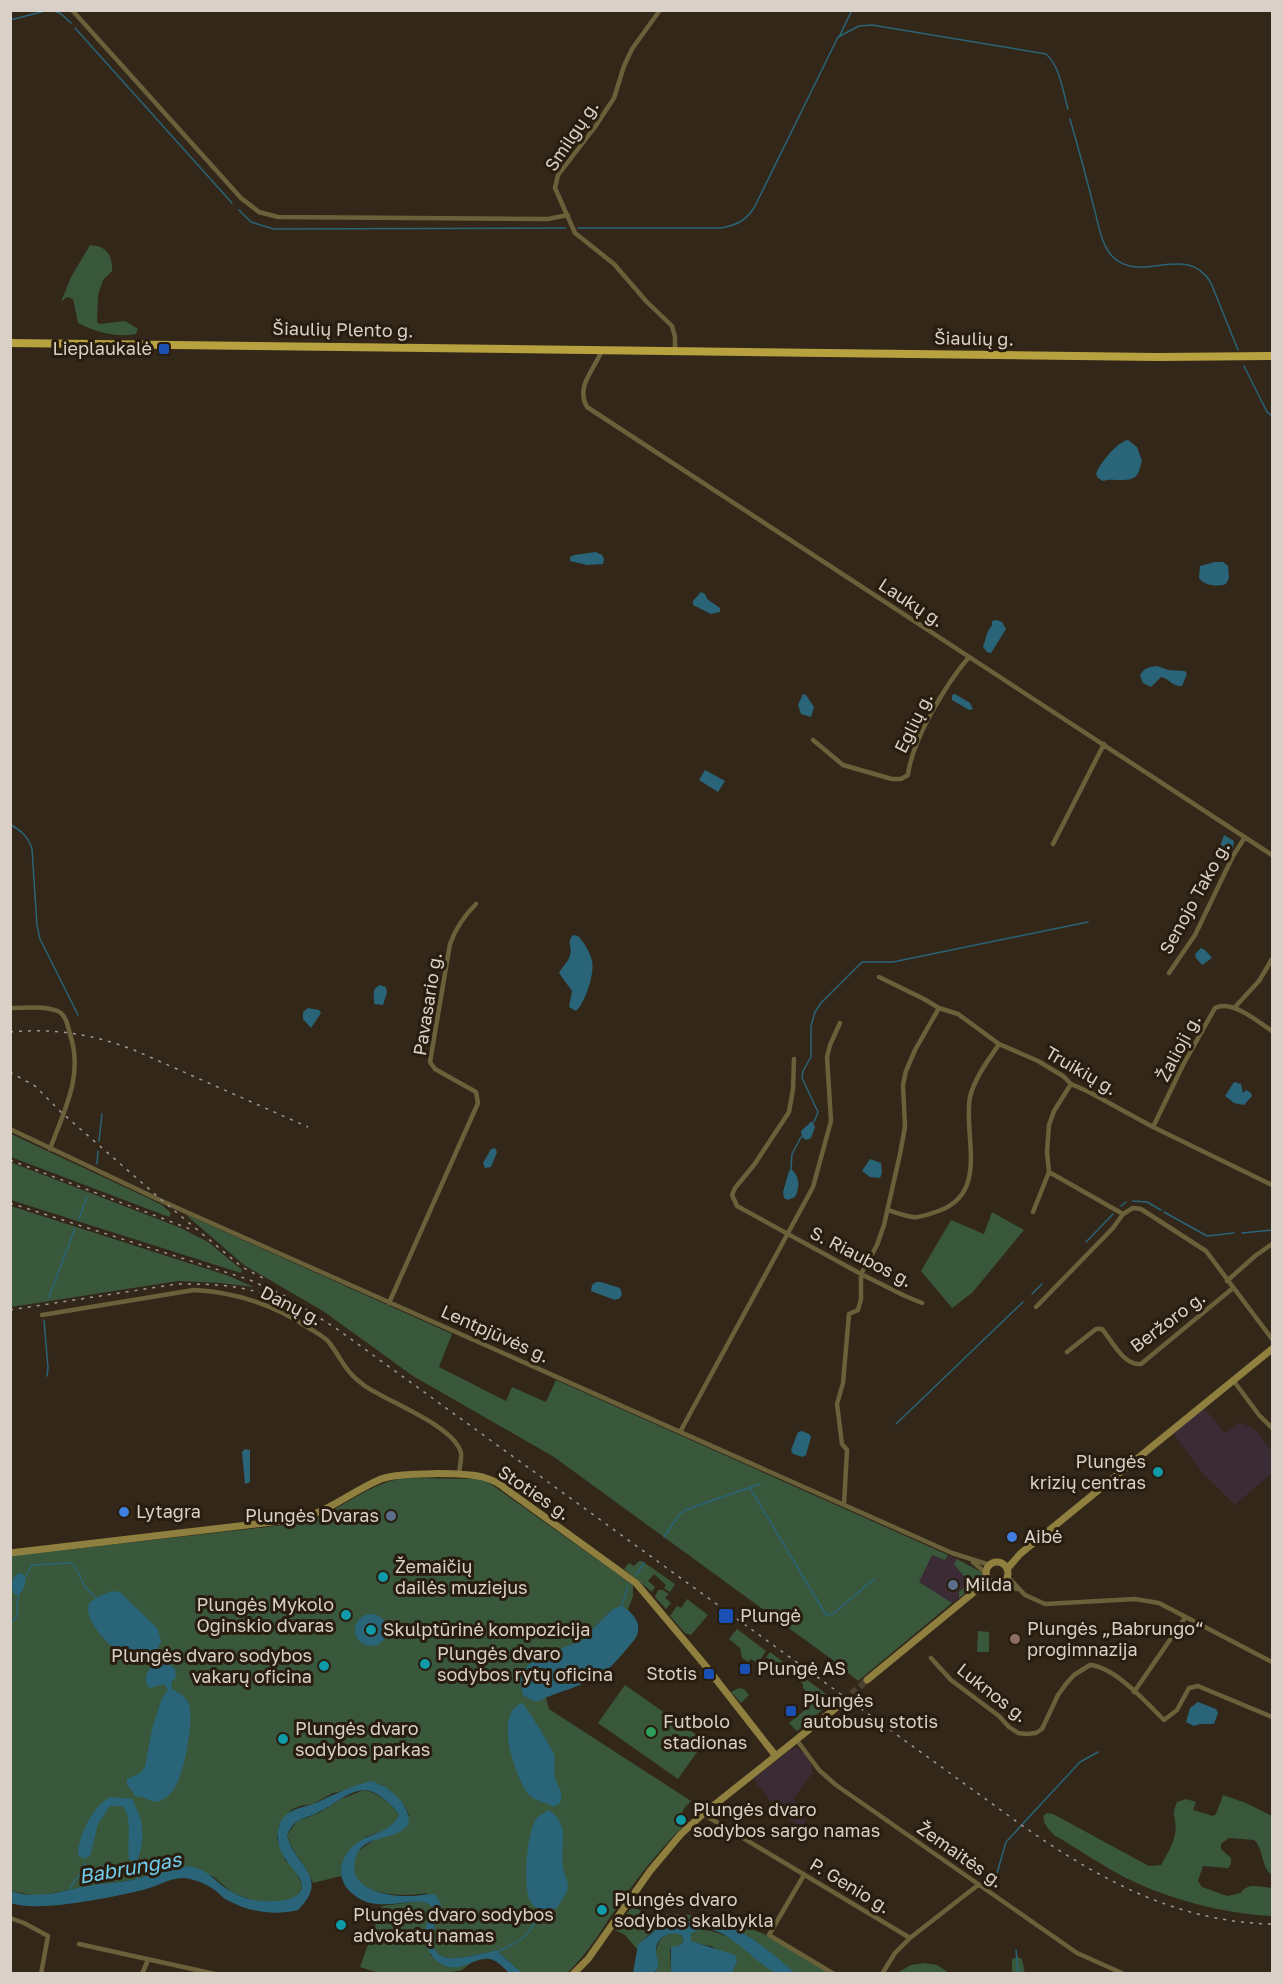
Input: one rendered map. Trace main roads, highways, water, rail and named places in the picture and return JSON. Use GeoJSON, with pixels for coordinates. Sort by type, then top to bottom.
{"type":"FeatureCollection","features":[{"type":"Feature","properties":{"kind":"highway","name":"Šiaulių Plento g."},"geometry":{"type":"LineString","coordinates":[[10,343],[675,351]]}},
{"type":"Feature","properties":{"kind":"highway","name":"Šiaulių g."},"geometry":{"type":"LineString","coordinates":[[675,351],[1156,357],[1272,356]]}},
{"type":"Feature","properties":{"kind":"main road"},"geometry":{"type":"LineString","coordinates":[[867,1680],[974,1592],[1004,1573],[1019,1555],[1272,1348]]}},
{"type":"Feature","properties":{"kind":"main road","name":"Stoties g."},"geometry":{"type":"LineString","coordinates":[[10,1553],[298,1519],[323,1511],[369,1485],[393,1475],[481,1477],[499,1484],[636,1583],[775,1755]]}},
{"type":"Feature","properties":{"kind":"main road"},"geometry":{"type":"LineString","coordinates":[[974,1592],[990,1565],[996,1563],[1004,1573]]}},
{"type":"Feature","properties":{"kind":"main road"},"geometry":{"type":"LineString","coordinates":[[986,1574],[992,1582]]}},
{"type":"Feature","properties":{"kind":"main road"},"geometry":{"type":"LineString","coordinates":[[573,1974],[588,1959],[650,1871],[681,1834],[702,1814],[836,1707]]}},
{"type":"Feature","properties":{"kind":"water"},"geometry":{"type":"Polygon","coordinates":[[[1128,440],[1137,447],[1142,461],[1137,475],[1126,480],[1103,481],[1098,478],[1096,474],[1105,459],[1114,449],[1128,440]]]}},
{"type":"Feature","properties":{"kind":"water"},"geometry":{"type":"Polygon","coordinates":[[[596,552],[602,555],[603,564],[587,565],[570,561],[570,557],[574,555],[596,552]]]}},
{"type":"Feature","properties":{"kind":"water"},"geometry":{"type":"Polygon","coordinates":[[[1223,562],[1228,566],[1229,578],[1226,584],[1211,585],[1199,578],[1200,566],[1223,562]]]}},
{"type":"Feature","properties":{"kind":"water"},"geometry":{"type":"Polygon","coordinates":[[[701,592],[720,608],[720,612],[711,614],[693,605],[693,601],[701,592]]]}},
{"type":"Feature","properties":{"kind":"water"},"geometry":{"type":"Polygon","coordinates":[[[992,621],[1002,622],[1006,629],[991,653],[983,647],[992,621]]]}},
{"type":"Feature","properties":{"kind":"water"},"geometry":{"type":"Polygon","coordinates":[[[1157,666],[1168,670],[1185,671],[1187,674],[1182,686],[1161,677],[1151,687],[1143,683],[1140,675],[1147,668],[1157,666]]]}},
{"type":"Feature","properties":{"kind":"water"},"geometry":{"type":"Polygon","coordinates":[[[803,694],[814,707],[811,717],[801,714],[798,705],[803,694]]]}},
{"type":"Feature","properties":{"kind":"water"},"geometry":{"type":"Polygon","coordinates":[[[955,694],[970,703],[973,709],[969,710],[952,700],[952,695],[955,694]]]}},
{"type":"Feature","properties":{"kind":"water"},"geometry":{"type":"Polygon","coordinates":[[[705,770],[725,781],[718,792],[699,780],[705,770]]]}},
{"type":"Feature","properties":{"kind":"water"},"geometry":{"type":"Polygon","coordinates":[[[1224,835],[1234,841],[1233,848],[1229,852],[1220,846],[1224,835]]]}},
{"type":"Feature","properties":{"kind":"water"},"geometry":{"type":"Polygon","coordinates":[[[573,935],[578,936],[585,944],[593,966],[586,995],[576,1011],[569,1007],[572,991],[559,973],[571,952],[570,940],[573,935]]]}},
{"type":"Feature","properties":{"kind":"water"},"geometry":{"type":"Polygon","coordinates":[[[1201,948],[1212,958],[1202,965],[1195,954],[1201,948]]]}},
{"type":"Feature","properties":{"kind":"water"},"geometry":{"type":"Polygon","coordinates":[[[380,985],[386,987],[387,992],[383,1005],[374,1004],[374,991],[380,985]]]}},
{"type":"Feature","properties":{"kind":"water"},"geometry":{"type":"Polygon","coordinates":[[[308,1008],[319,1010],[321,1013],[311,1028],[303,1019],[303,1012],[308,1008]]]}},
{"type":"Feature","properties":{"kind":"water"},"geometry":{"type":"Polygon","coordinates":[[[1234,1082],[1241,1084],[1243,1093],[1246,1090],[1251,1093],[1252,1096],[1244,1105],[1234,1103],[1225,1096],[1234,1082]]]}},
{"type":"Feature","properties":{"kind":"water"},"geometry":{"type":"Polygon","coordinates":[[[812,1121],[815,1127],[811,1138],[806,1140],[802,1137],[801,1131],[812,1121]]]}},
{"type":"Feature","properties":{"kind":"water"},"geometry":{"type":"Polygon","coordinates":[[[495,1148],[497,1152],[491,1167],[485,1168],[483,1163],[491,1149],[495,1148]]]}},
{"type":"Feature","properties":{"kind":"water"},"geometry":{"type":"Polygon","coordinates":[[[870,1159],[881,1163],[880,1178],[870,1177],[862,1171],[870,1159]]]}},
{"type":"Feature","properties":{"kind":"water"},"geometry":{"type":"Polygon","coordinates":[[[791,1169],[798,1178],[798,1189],[795,1197],[788,1200],[784,1198],[783,1192],[791,1169]]]}},
{"type":"Feature","properties":{"kind":"water"},"geometry":{"type":"Polygon","coordinates":[[[596,1282],[620,1288],[622,1294],[620,1298],[615,1300],[591,1291],[592,1285],[596,1282]]]}},
{"type":"Feature","properties":{"kind":"water"},"geometry":{"type":"Polygon","coordinates":[[[802,1431],[811,1437],[806,1455],[803,1457],[793,1454],[791,1450],[798,1432],[802,1431]]]}},
{"type":"Feature","properties":{"kind":"water"},"geometry":{"type":"Polygon","coordinates":[[[245,1449],[250,1450],[250,1482],[245,1484],[242,1452],[245,1449]]]}},
{"type":"Feature","properties":{"kind":"water"},"geometry":{"type":"Polygon","coordinates":[[[19,1573],[24,1575],[25,1584],[17,1595],[14,1594],[12,1582],[19,1573]]]}},
{"type":"Feature","properties":{"kind":"water"},"geometry":{"type":"Polygon","coordinates":[[[113,1591],[120,1592],[158,1629],[161,1642],[154,1655],[158,1663],[167,1662],[175,1669],[176,1677],[171,1683],[172,1689],[184,1697],[189,1704],[190,1731],[181,1774],[172,1791],[156,1802],[135,1797],[127,1785],[127,1779],[140,1773],[145,1767],[152,1729],[162,1698],[168,1690],[164,1684],[149,1688],[146,1676],[152,1666],[151,1660],[126,1655],[109,1644],[90,1619],[89,1603],[113,1591]]]}},
{"type":"Feature","properties":{"kind":"water"},"geometry":{"type":"Polygon","coordinates":[[[621,1606],[635,1617],[638,1633],[633,1642],[606,1671],[584,1683],[540,1701],[533,1701],[523,1695],[519,1678],[529,1664],[581,1641],[613,1609],[621,1606]]]}},
{"type":"Feature","properties":{"kind":"water"},"geometry":{"type":"Polygon","coordinates":[[[371,1614],[382,1619],[387,1630],[382,1641],[371,1646],[360,1641],[355,1630],[360,1619],[371,1614]]]}},
{"type":"Feature","properties":{"kind":"water"},"geometry":{"type":"Polygon","coordinates":[[[1198,1702],[1216,1709],[1218,1713],[1214,1724],[1194,1726],[1186,1722],[1190,1708],[1198,1702]]]}},
{"type":"Feature","properties":{"kind":"water"},"geometry":{"type":"Polygon","coordinates":[[[522,1703],[554,1754],[554,1775],[561,1797],[559,1804],[553,1807],[528,1794],[513,1760],[509,1746],[509,1719],[513,1709],[522,1703]]]}},
{"type":"Feature","properties":{"kind":"water"},"geometry":{"type":"Polygon","coordinates":[[[371,1781],[397,1796],[406,1808],[409,1823],[401,1831],[366,1844],[360,1849],[354,1868],[357,1877],[363,1884],[381,1893],[403,1896],[436,1895],[441,1905],[433,1940],[436,1950],[442,1956],[464,1957],[496,1950],[522,1973],[509,1973],[490,1959],[482,1959],[458,1967],[445,1966],[431,1954],[426,1942],[426,1928],[433,1908],[427,1903],[376,1904],[365,1901],[347,1889],[341,1871],[346,1855],[359,1841],[389,1827],[399,1814],[374,1792],[364,1790],[347,1795],[318,1813],[298,1821],[287,1835],[311,1880],[311,1889],[307,1899],[298,1910],[271,1913],[253,1910],[227,1900],[205,1884],[183,1878],[173,1879],[143,1890],[76,1903],[23,1906],[11,1903],[11,1891],[30,1895],[49,1894],[132,1880],[185,1866],[199,1869],[226,1888],[246,1898],[266,1901],[289,1899],[299,1893],[302,1884],[280,1848],[278,1834],[282,1820],[291,1811],[371,1781]]]}},
{"type":"Feature","properties":{"kind":"water"},"geometry":{"type":"Polygon","coordinates":[[[111,1797],[133,1799],[142,1828],[142,1845],[137,1861],[129,1859],[129,1824],[126,1811],[122,1806],[110,1806],[98,1824],[90,1856],[84,1859],[78,1855],[88,1822],[98,1806],[111,1797]]]}},
{"type":"Feature","properties":{"kind":"water"},"geometry":{"type":"Polygon","coordinates":[[[549,1810],[556,1816],[562,1830],[562,1860],[568,1886],[557,1908],[543,1912],[535,1908],[529,1898],[526,1869],[532,1828],[535,1821],[549,1810]]]}},
{"type":"Feature","properties":{"kind":"water"},"geometry":{"type":"Polygon","coordinates":[[[706,1919],[743,1933],[795,1973],[776,1973],[724,1935],[713,1930],[702,1929],[691,1934],[691,1941],[735,1955],[737,1962],[732,1973],[671,1973],[671,1947],[681,1945],[684,1939],[681,1935],[673,1933],[658,1941],[656,1950],[658,1964],[654,1973],[633,1973],[638,1944],[658,1928],[706,1919]]]}},
{"type":"Feature","properties":{"kind":"waterway"},"geometry":{"type":"LineString","coordinates":[[10,20],[49,10]]}},
{"type":"Feature","properties":{"kind":"waterway"},"geometry":{"type":"LineString","coordinates":[[50,10],[60,13],[71,23]]}},
{"type":"Feature","properties":{"kind":"waterway"},"geometry":{"type":"LineString","coordinates":[[839,37],[852,10]]}},
{"type":"Feature","properties":{"kind":"waterway"},"geometry":{"type":"LineString","coordinates":[[578,228],[721,228],[744,219],[754,208],[838,37],[859,26],[872,25],[1046,54],[1058,72],[1068,109]]}},
{"type":"Feature","properties":{"kind":"waterway"},"geometry":{"type":"LineString","coordinates":[[75,28],[232,203]]}},
{"type":"Feature","properties":{"kind":"waterway"},"geometry":{"type":"LineString","coordinates":[[1070,119],[1100,231],[1108,251],[1124,264],[1136,267],[1176,264],[1189,265],[1201,271],[1211,283],[1238,350]]}},
{"type":"Feature","properties":{"kind":"waterway"},"geometry":{"type":"LineString","coordinates":[[239,210],[251,222],[274,229],[566,228]]}},
{"type":"Feature","properties":{"kind":"waterway"},"geometry":{"type":"LineString","coordinates":[[1244,366],[1267,412],[1272,416]]}},
{"type":"Feature","properties":{"kind":"waterway"},"geometry":{"type":"LineString","coordinates":[[10,824],[24,834],[32,849],[37,926],[40,939],[78,1015]]}},
{"type":"Feature","properties":{"kind":"waterway"},"geometry":{"type":"LineString","coordinates":[[814,1122],[818,1112],[802,1078],[803,1071],[811,1057],[811,1026],[815,1012],[862,962],[893,962],[1088,922]]}},
{"type":"Feature","properties":{"kind":"waterway"},"geometry":{"type":"LineString","coordinates":[[99,1141],[102,1114]]}},
{"type":"Feature","properties":{"kind":"waterway"},"geometry":{"type":"LineString","coordinates":[[791,1169],[792,1154],[801,1137]]}},
{"type":"Feature","properties":{"kind":"waterway"},"geometry":{"type":"LineString","coordinates":[[97,1164],[98,1151]]}},
{"type":"Feature","properties":{"kind":"waterway"},"geometry":{"type":"LineString","coordinates":[[79,1219],[87,1197]]}},
{"type":"Feature","properties":{"kind":"waterway"},"geometry":{"type":"LineString","coordinates":[[1133,1201],[1147,1202],[1161,1210]]}},
{"type":"Feature","properties":{"kind":"waterway"},"geometry":{"type":"LineString","coordinates":[[1121,1206],[1126,1202]]}},
{"type":"Feature","properties":{"kind":"waterway"},"geometry":{"type":"LineString","coordinates":[[1164,1212],[1207,1236],[1234,1233]]}},
{"type":"Feature","properties":{"kind":"waterway"},"geometry":{"type":"LineString","coordinates":[[1086,1242],[1113,1214]]}},
{"type":"Feature","properties":{"kind":"waterway"},"geometry":{"type":"LineString","coordinates":[[49,1297],[75,1228]]}},
{"type":"Feature","properties":{"kind":"waterway"},"geometry":{"type":"LineString","coordinates":[[1242,1233],[1272,1230]]}},
{"type":"Feature","properties":{"kind":"waterway"},"geometry":{"type":"LineString","coordinates":[[1032,1294],[1042,1284]]}},
{"type":"Feature","properties":{"kind":"waterway"},"geometry":{"type":"LineString","coordinates":[[896,1424],[1023,1302]]}},
{"type":"Feature","properties":{"kind":"waterway"},"geometry":{"type":"LineString","coordinates":[[44,1320],[47,1376]]}},
{"type":"Feature","properties":{"kind":"waterway"},"geometry":{"type":"LineString","coordinates":[[664,1537],[685,1510],[760,1484]]}},
{"type":"Feature","properties":{"kind":"waterway"},"geometry":{"type":"LineString","coordinates":[[750,1488],[826,1615],[833,1614],[874,1579]]}},
{"type":"Feature","properties":{"kind":"waterway"},"geometry":{"type":"LineString","coordinates":[[25,1578],[32,1565],[71,1563],[75,1566],[85,1587],[95,1597]]}},
{"type":"Feature","properties":{"kind":"waterway"},"geometry":{"type":"LineString","coordinates":[[636,1575],[644,1563]]}},
{"type":"Feature","properties":{"kind":"waterway"},"geometry":{"type":"LineString","coordinates":[[621,1608],[628,1586]]}},
{"type":"Feature","properties":{"kind":"waterway"},"geometry":{"type":"LineString","coordinates":[[10,1624],[17,1616],[19,1594]]}},
{"type":"Feature","properties":{"kind":"waterway"},"geometry":{"type":"LineString","coordinates":[[993,1887],[1006,1842],[1080,1762],[1098,1752]]}},
{"type":"Feature","properties":{"kind":"waterway","name":"Babrungas"},"geometry":{"type":"LineString","coordinates":[[70,1889],[83,1871],[85,1863]]}},
{"type":"Feature","properties":{"kind":"waterway","name":"Babrungas"},"geometry":{"type":"LineString","coordinates":[[130,1866],[137,1873],[137,1879]]}},
{"type":"Feature","properties":{"kind":"waterway"},"geometry":{"type":"LineString","coordinates":[[497,1952],[526,1935],[537,1916]]}},
{"type":"Feature","properties":{"kind":"waterway"},"geometry":{"type":"LineString","coordinates":[[1016,1950],[1018,1974]]}},
{"type":"Feature","properties":{"kind":"tunnel"},"geometry":{"type":"LineString","coordinates":[[836,1708],[867,1680]]}},
{"type":"Feature","properties":{"kind":"railway"},"geometry":{"type":"LineString","coordinates":[[10,1032],[58,1032],[88,1036],[118,1044],[308,1127]]}},
{"type":"Feature","properties":{"kind":"railway"},"geometry":{"type":"LineString","coordinates":[[10,1072],[35,1086],[62,1113],[164,1202],[242,1267],[263,1278]]}},
{"type":"Feature","properties":{"kind":"railway"},"geometry":{"type":"LineString","coordinates":[[10,1160],[190,1229]]}},
{"type":"Feature","properties":{"kind":"railway"},"geometry":{"type":"LineString","coordinates":[[10,1203],[250,1280],[285,1296],[337,1329],[1049,1844],[1108,1879],[1170,1906],[1236,1921],[1272,1924]]}},
{"type":"Feature","properties":{"kind":"railway"},"geometry":{"type":"LineString","coordinates":[[10,1310],[177,1284],[235,1287],[268,1296]]}},
{"type":"Feature","properties":{"kind":"place","name":"Lieplaukalė"},"geometry":{"type":"Point","coordinates":[164,349]}},
{"type":"Feature","properties":{"kind":"place","name":"Plungės krizių centras"},"geometry":{"type":"Point","coordinates":[1158,1472]}},
{"type":"Feature","properties":{"kind":"place","name":"Lytagra"},"geometry":{"type":"Point","coordinates":[124,1512]}},
{"type":"Feature","properties":{"kind":"place","name":"Plungės Dvaras"},"geometry":{"type":"Point","coordinates":[391,1516]}},
{"type":"Feature","properties":{"kind":"place","name":"Aibė"},"geometry":{"type":"Point","coordinates":[1012,1537]}},
{"type":"Feature","properties":{"kind":"place","name":"Žemaičių dailės muziejus"},"geometry":{"type":"Point","coordinates":[383,1577]}},
{"type":"Feature","properties":{"kind":"place","name":"Milda"},"geometry":{"type":"Point","coordinates":[953,1585]}},
{"type":"Feature","properties":{"kind":"place","name":"Plungės Mykolo Oginskio dvaras"},"geometry":{"type":"Point","coordinates":[346,1615]}},
{"type":"Feature","properties":{"kind":"place","name":"Plungė"},"geometry":{"type":"Point","coordinates":[726,1616]}},
{"type":"Feature","properties":{"kind":"place","name":"Skulptūrinė kompozicija"},"geometry":{"type":"Point","coordinates":[371,1630]}},
{"type":"Feature","properties":{"kind":"place","name":"Plungės „Babrungo“ progimnazija"},"geometry":{"type":"Point","coordinates":[1015,1639]}},
{"type":"Feature","properties":{"kind":"place","name":"Plungės dvaro sodybos rytų oficina"},"geometry":{"type":"Point","coordinates":[425,1664]}},
{"type":"Feature","properties":{"kind":"place","name":"Plungės dvaro sodybos vakarų oficina"},"geometry":{"type":"Point","coordinates":[324,1666]}},
{"type":"Feature","properties":{"kind":"place","name":"Plungė AS"},"geometry":{"type":"Point","coordinates":[745,1669]}},
{"type":"Feature","properties":{"kind":"place","name":"Stotis"},"geometry":{"type":"Point","coordinates":[709,1674]}},
{"type":"Feature","properties":{"kind":"place","name":"Plungės autobusų stotis"},"geometry":{"type":"Point","coordinates":[791,1711]}},
{"type":"Feature","properties":{"kind":"place","name":"Futbolo stadionas"},"geometry":{"type":"Point","coordinates":[651,1732]}},
{"type":"Feature","properties":{"kind":"place","name":"Plungės dvaro sodybos parkas"},"geometry":{"type":"Point","coordinates":[283,1739]}},
{"type":"Feature","properties":{"kind":"place","name":"Plungės dvaro sodybos sargo namas"},"geometry":{"type":"Point","coordinates":[681,1820]}},
{"type":"Feature","properties":{"kind":"place","name":"Plungės dvaro sodybos skalbykla"},"geometry":{"type":"Point","coordinates":[602,1910]}},
{"type":"Feature","properties":{"kind":"place","name":"Plungės dvaro sodybos advokatų namas"},"geometry":{"type":"Point","coordinates":[341,1925]}}]}
